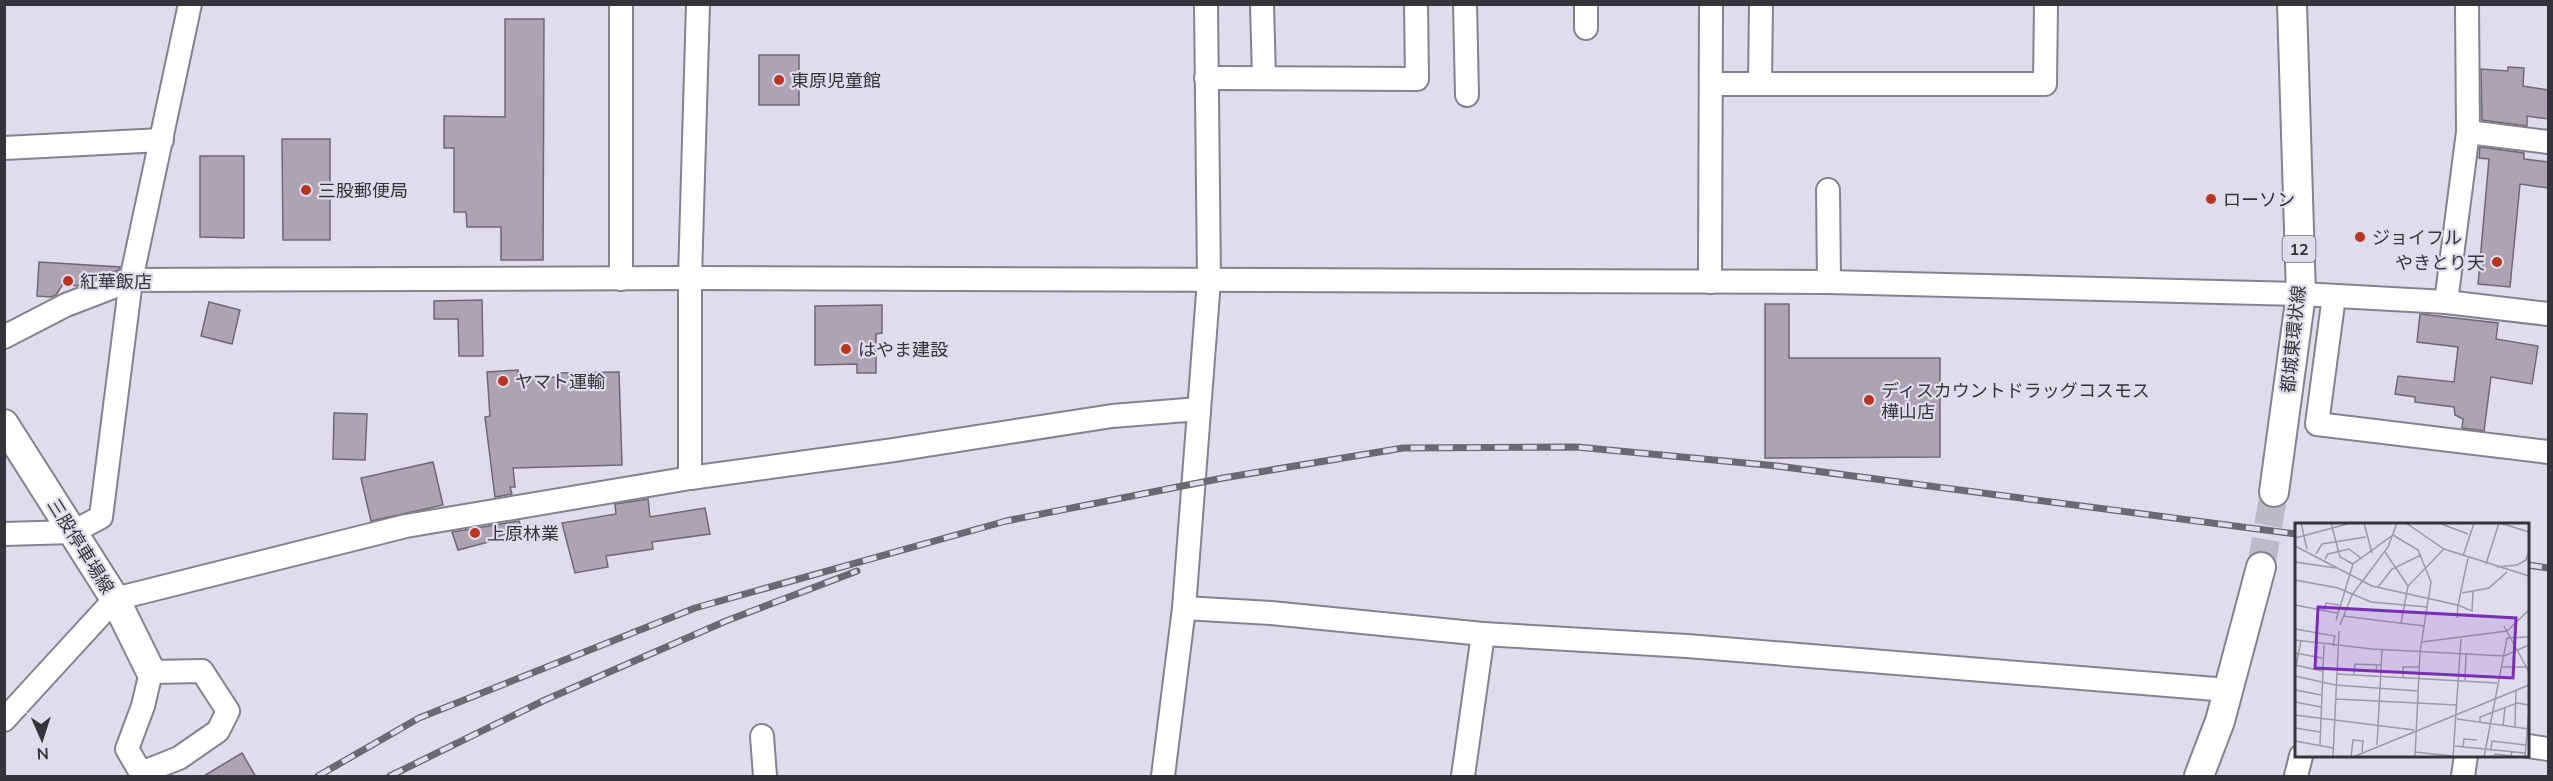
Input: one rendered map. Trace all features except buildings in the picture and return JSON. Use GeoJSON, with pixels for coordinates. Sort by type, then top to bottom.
{"type":"FeatureCollection","features":[{"type":"Feature","properties":{"kind":"main road","name":"都城東環状線"},"geometry":{"type":"LineString","coordinates":[[2274,492],[2301,294],[2292,4]]}},
{"type":"Feature","properties":{"kind":"main road","name":"三股停車場線"},"geometry":{"type":"LineString","coordinates":[[4,424],[115,599],[151,672]]}},
{"type":"Feature","properties":{"kind":"main road"},"geometry":{"type":"LineString","coordinates":[[2199,777],[2220,721],[2261,567]]}},
{"type":"Feature","properties":{"kind":"street"},"geometry":{"type":"LineString","coordinates":[[4,534],[73,532],[101,517],[131,280],[190,4]]}},
{"type":"Feature","properties":{"kind":"street"},"geometry":{"type":"LineString","coordinates":[[621,4],[621,279]]}},
{"type":"Feature","properties":{"kind":"street"},"geometry":{"type":"LineString","coordinates":[[690,478],[690,278],[698,4]]}},
{"type":"Feature","properties":{"kind":"street"},"geometry":{"type":"LineString","coordinates":[[1163,777],[1185,608],[1209,280],[1206,4]]}},
{"type":"Feature","properties":{"kind":"street"},"geometry":{"type":"LineString","coordinates":[[1262,4],[1264,78]]}},
{"type":"Feature","properties":{"kind":"street"},"geometry":{"type":"LineString","coordinates":[[1206,78],[1417,79],[1416,4]]}},
{"type":"Feature","properties":{"kind":"street"},"geometry":{"type":"LineString","coordinates":[[1465,4],[1467,95]]}},
{"type":"Feature","properties":{"kind":"street"},"geometry":{"type":"LineString","coordinates":[[1586,4],[1587,28]]}},
{"type":"Feature","properties":{"kind":"street"},"geometry":{"type":"LineString","coordinates":[[1710,282],[1711,4]]}},
{"type":"Feature","properties":{"kind":"street"},"geometry":{"type":"LineString","coordinates":[[1760,84],[1761,4]]}},
{"type":"Feature","properties":{"kind":"street"},"geometry":{"type":"LineString","coordinates":[[1711,84],[2045,84],[2046,4]]}},
{"type":"Feature","properties":{"kind":"street"},"geometry":{"type":"LineString","coordinates":[[2446,302],[2468,132],[2467,4]]}},
{"type":"Feature","properties":{"kind":"street"},"geometry":{"type":"LineString","coordinates":[[2468,132],[2548,142]]}},
{"type":"Feature","properties":{"kind":"street"},"geometry":{"type":"LineString","coordinates":[[4,148],[162,140]]}},
{"type":"Feature","properties":{"kind":"street"},"geometry":{"type":"LineString","coordinates":[[1828,190],[1829,282]]}},
{"type":"Feature","properties":{"kind":"street"},"geometry":{"type":"LineString","coordinates":[[4,337],[66,305],[131,280],[690,278],[1829,282],[2301,294],[2446,302],[2548,314]]}},
{"type":"Feature","properties":{"kind":"street"},"geometry":{"type":"LineString","coordinates":[[2334,296],[2317,424],[2548,452]]}},
{"type":"Feature","properties":{"kind":"street"},"geometry":{"type":"LineString","coordinates":[[4,720],[115,599],[406,526],[690,478],[894,450],[1112,416],[1199,409]]}},
{"type":"Feature","properties":{"kind":"street"},"geometry":{"type":"LineString","coordinates":[[1185,608],[1271,613],[1483,634],[1687,646],[2228,690]]}},
{"type":"Feature","properties":{"kind":"street"},"geometry":{"type":"LineString","coordinates":[[1463,777],[1483,634]]}},
{"type":"Feature","properties":{"kind":"street"},"geometry":{"type":"LineString","coordinates":[[202,671],[228,711],[218,731],[179,759],[141,774],[127,749],[143,706],[151,672],[202,671]]}},
{"type":"Feature","properties":{"kind":"street"},"geometry":{"type":"LineString","coordinates":[[762,736],[765,777]]}},
{"type":"Feature","properties":{"kind":"street"},"geometry":{"type":"LineString","coordinates":[[2529,746],[2548,749]]}},
{"type":"Feature","properties":{"kind":"street"},"geometry":{"type":"LineString","coordinates":[[2296,777],[2301,757]]}},
{"type":"Feature","properties":{"kind":"street"},"geometry":{"type":"LineString","coordinates":[[2463,777],[2466,757]]}},
{"type":"Feature","properties":{"kind":"tunnel"},"geometry":{"type":"LineString","coordinates":[[2261,567],[2274,492]]}},
{"type":"Feature","properties":{"kind":"railway"},"geometry":{"type":"LineString","coordinates":[[318,776],[419,718],[695,608],[1006,521],[1223,478],[1403,448],[1577,447],[1777,466],[2295,534]]}},
{"type":"Feature","properties":{"kind":"railway"},"geometry":{"type":"LineString","coordinates":[[2529,565],[2548,568]]}},
{"type":"Feature","properties":{"kind":"railway"},"geometry":{"type":"LineString","coordinates":[[390,776],[545,700],[726,621],[857,571]]}},
{"type":"Feature","properties":{"kind":"place","name":"東原児童館"},"geometry":{"type":"Point","coordinates":[779,80]}},
{"type":"Feature","properties":{"kind":"place","name":"三股郵便局"},"geometry":{"type":"Point","coordinates":[306,190]}},
{"type":"Feature","properties":{"kind":"place","name":"ローソン"},"geometry":{"type":"Point","coordinates":[2211,199]}},
{"type":"Feature","properties":{"kind":"place","name":"ジョイフル"},"geometry":{"type":"Point","coordinates":[2360,237]}},
{"type":"Feature","properties":{"kind":"place","name":"やきとり天"},"geometry":{"type":"Point","coordinates":[2497,262]}},
{"type":"Feature","properties":{"kind":"place","name":"紅華飯店"},"geometry":{"type":"Point","coordinates":[68,281]}},
{"type":"Feature","properties":{"kind":"place","name":"はやま建設"},"geometry":{"type":"Point","coordinates":[846,349]}},
{"type":"Feature","properties":{"kind":"place","name":"ヤマト運輸"},"geometry":{"type":"Point","coordinates":[503,381]}},
{"type":"Feature","properties":{"kind":"place","name":"ディスカウントドラッグコスモス 樺山店"},"geometry":{"type":"Point","coordinates":[1869,400]}},
{"type":"Feature","properties":{"kind":"place","name":"上原林業"},"geometry":{"type":"Point","coordinates":[475,533]}}]}
